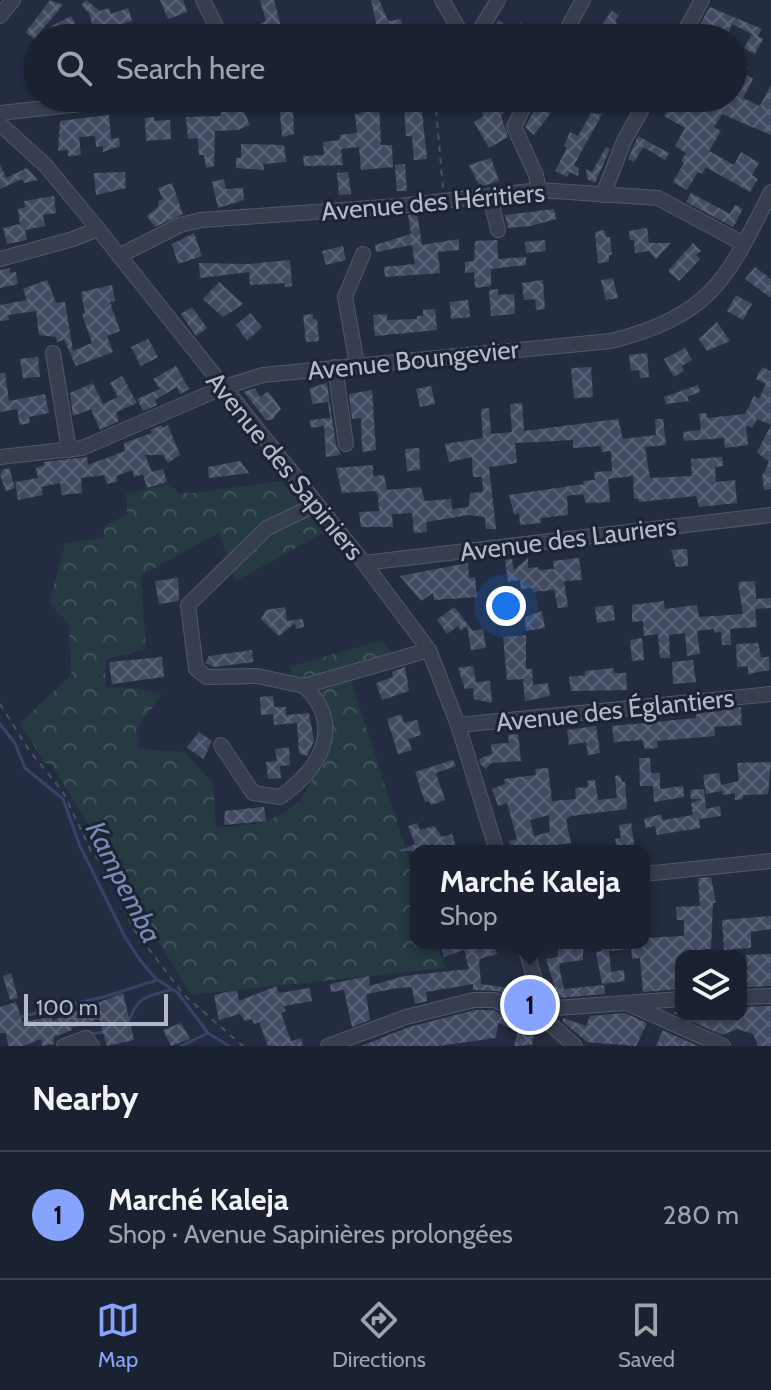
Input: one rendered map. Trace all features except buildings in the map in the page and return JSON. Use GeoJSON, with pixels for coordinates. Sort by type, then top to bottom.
{"type":"FeatureCollection","features":[{"type":"Feature","properties":{"kind":"street"},"geometry":{"type":"LineString","coordinates":[[0,16],[13,0]]}},
{"type":"Feature","properties":{"kind":"street"},"geometry":{"type":"LineString","coordinates":[[203,0],[215,24]]}},
{"type":"Feature","properties":{"kind":"street"},"geometry":{"type":"LineString","coordinates":[[442,0],[456,24]]}},
{"type":"Feature","properties":{"kind":"street"},"geometry":{"type":"LineString","coordinates":[[483,24],[498,0]]}},
{"type":"Feature","properties":{"kind":"street"},"geometry":{"type":"LineString","coordinates":[[570,24],[583,0]]}},
{"type":"Feature","properties":{"kind":"street"},"geometry":{"type":"LineString","coordinates":[[689,24],[702,0]]}},
{"type":"Feature","properties":{"kind":"street"},"geometry":{"type":"LineString","coordinates":[[0,113],[24,110]]}},
{"type":"Feature","properties":{"kind":"street"},"geometry":{"type":"LineString","coordinates":[[521,112],[514,127],[536,175],[539,190]]}},
{"type":"Feature","properties":{"kind":"street"},"geometry":{"type":"LineString","coordinates":[[603,195],[624,141],[640,112]]}},
{"type":"Feature","properties":{"kind":"street","name":"Avenue des Sapiniers"},"geometry":{"type":"LineString","coordinates":[[0,124],[40,160],[98,229],[364,563],[429,650],[458,725],[495,845]]}},
{"type":"Feature","properties":{"kind":"street","name":"Avenue des Héritiers"},"geometry":{"type":"LineString","coordinates":[[119,256],[180,225],[201,220],[399,206],[539,190],[647,196],[667,201],[744,244]]}},
{"type":"Feature","properties":{"kind":"street","name":"Avenue Boungevier"},"geometry":{"type":"LineString","coordinates":[[0,457],[69,450],[123,433],[222,388],[263,375],[611,341],[634,335],[700,302],[732,268],[771,192]]}},
{"type":"Feature","properties":{"kind":"street"},"geometry":{"type":"LineString","coordinates":[[490,196],[498,230]]}},
{"type":"Feature","properties":{"kind":"street"},"geometry":{"type":"LineString","coordinates":[[0,259],[98,229]]}},
{"type":"Feature","properties":{"kind":"street"},"geometry":{"type":"LineString","coordinates":[[357,364],[345,297],[363,254]]}},
{"type":"Feature","properties":{"kind":"street"},"geometry":{"type":"LineString","coordinates":[[53,353],[69,450]]}},
{"type":"Feature","properties":{"kind":"street"},"geometry":{"type":"LineString","coordinates":[[335,367],[346,444]]}},
{"type":"Feature","properties":{"kind":"street"},"geometry":{"type":"LineString","coordinates":[[315,505],[267,528],[192,600],[187,610],[194,663],[202,676],[257,676],[304,686],[429,650]]}},
{"type":"Feature","properties":{"kind":"street","name":"Avenue des Lauriers"},"geometry":{"type":"LineString","coordinates":[[364,563],[771,515]]}},
{"type":"Feature","properties":{"kind":"street"},"geometry":{"type":"LineString","coordinates":[[221,745],[253,793],[280,797],[313,768],[323,747],[319,703],[304,686]]}},
{"type":"Feature","properties":{"kind":"street","name":"Avenue des Églantiers"},"geometry":{"type":"LineString","coordinates":[[458,725],[771,694]]}},
{"type":"Feature","properties":{"kind":"street"},"geometry":{"type":"LineString","coordinates":[[650,873],[771,861]]}},
{"type":"Feature","properties":{"kind":"street"},"geometry":{"type":"LineString","coordinates":[[526,949],[545,1015],[575,1046]]}},
{"type":"Feature","properties":{"kind":"street"},"geometry":{"type":"LineString","coordinates":[[747,997],[771,996]]}},
{"type":"Feature","properties":{"kind":"street"},"geometry":{"type":"LineString","coordinates":[[328,1046],[406,1017],[474,1000],[494,1000],[545,1015],[624,1001],[675,999]]}},
{"type":"Feature","properties":{"kind":"street"},"geometry":{"type":"LineString","coordinates":[[624,1001],[723,1046]]}},
{"type":"Feature","properties":{"kind":"street"},"geometry":{"type":"LineString","coordinates":[[64,1046],[86,1038],[91,1043]]}},
{"type":"Feature","properties":{"kind":"path"},"geometry":{"type":"LineString","coordinates":[[436,112],[443,200]]}},
{"type":"Feature","properties":{"kind":"path"},"geometry":{"type":"LineString","coordinates":[[0,704],[29,750],[63,792],[91,851],[111,873],[132,927],[184,995],[243,1046]]}},
{"type":"Feature","properties":{"kind":"green space"},"geometry":{"type":"Polygon","coordinates":[[[282,481],[298,501],[296,516],[310,516],[323,533],[236,581],[219,533],[141,575],[146,649],[106,660],[105,687],[136,688],[162,694],[136,730],[140,749],[185,752],[213,783],[216,827],[245,825],[270,819],[289,809],[304,795],[313,777],[318,755],[318,729],[312,701],[293,689],[290,667],[382,640],[399,663],[350,678],[410,862],[410,949],[438,949],[445,968],[191,995],[52,765],[44,762],[20,723],[71,675],[69,623],[49,604],[65,543],[103,538],[105,526],[127,514],[126,494],[170,484],[179,493],[282,481]]]}},
{"type":"Feature","properties":{"kind":"waterway","name":"Kampemba"},"geometry":{"type":"LineString","coordinates":[[0,724],[15,743],[25,768],[63,799],[80,846],[125,937],[140,960],[155,978],[178,993],[208,1033],[229,1046]]}},
{"type":"Feature","properties":{"kind":"waterway"},"geometry":{"type":"LineString","coordinates":[[20,1017],[107,996],[157,980]]}},
{"type":"Feature","properties":{"kind":"waterway"},"geometry":{"type":"LineString","coordinates":[[129,1020],[136,1006],[144,999],[170,990]]}},
{"type":"Feature","properties":{"kind":"waterway"},"geometry":{"type":"LineString","coordinates":[[89,1034],[105,1032]]}},
{"type":"Feature","properties":{"kind":"waterway"},"geometry":{"type":"LineString","coordinates":[[181,1046],[206,1034]]}},
{"type":"Feature","properties":{"kind":"place","name":"Marché Kaleja"},"geometry":{"type":"Point","coordinates":[530,1005]}}]}
